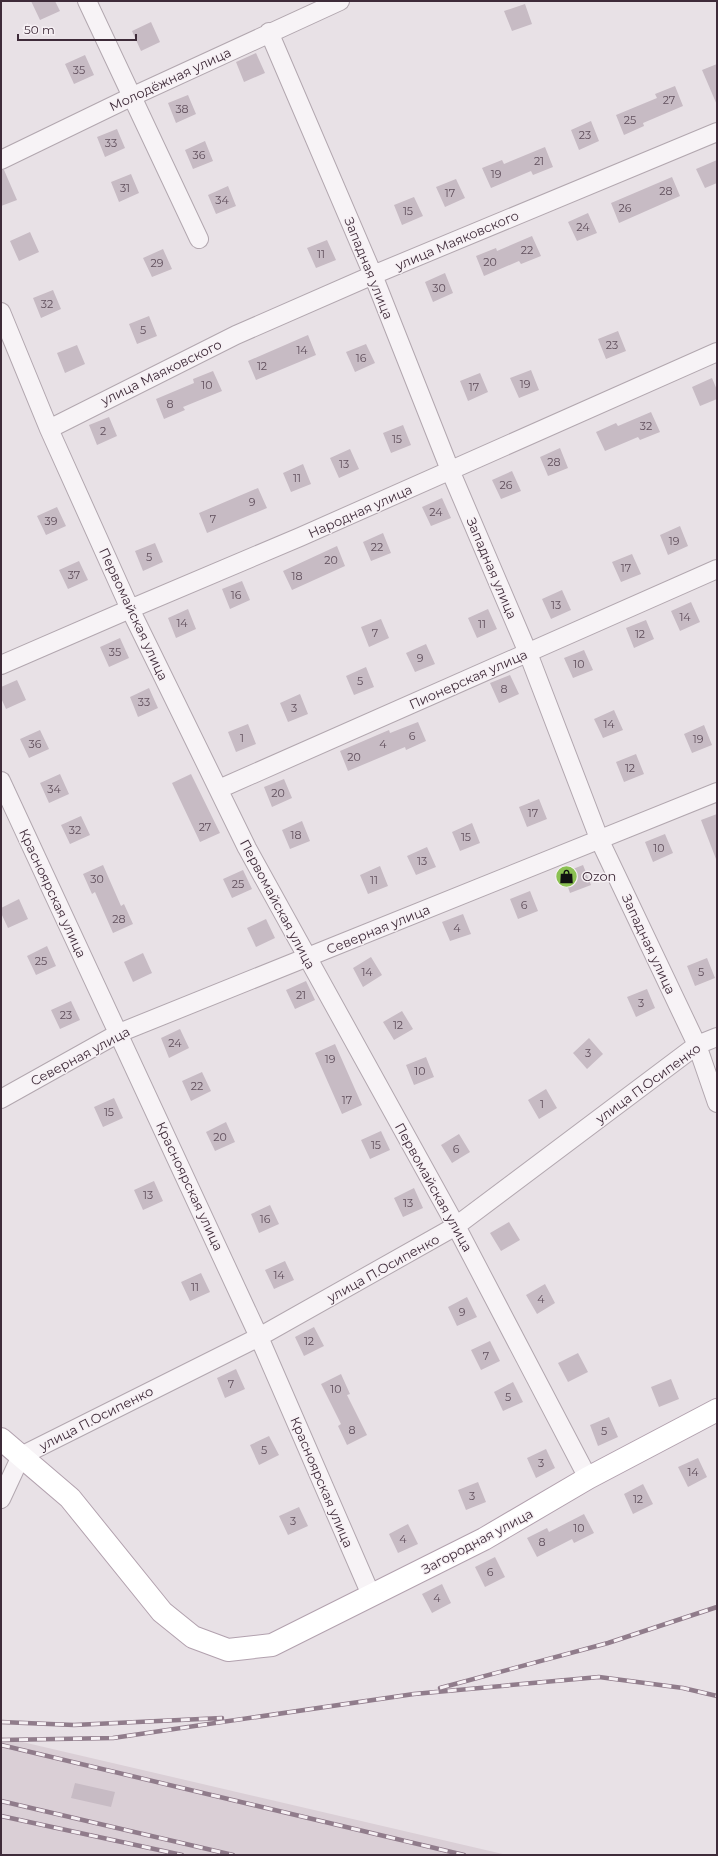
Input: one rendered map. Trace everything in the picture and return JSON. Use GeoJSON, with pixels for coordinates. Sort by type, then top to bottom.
{"type":"FeatureCollection","features":[{"type":"Feature","properties":{"kind":"main road","name":"Загородная улица"},"geometry":{"type":"LineString","coordinates":[[21,1456],[70,1498],[162,1612],[193,1637],[228,1650],[272,1645],[484,1539],[588,1478],[717,1410]]}},
{"type":"Feature","properties":{"kind":"main road"},"geometry":{"type":"LineString","coordinates":[[1,1439],[21,1456]]}},
{"type":"Feature","properties":{"kind":"street"},"geometry":{"type":"LineString","coordinates":[[87,1],[199,239]]}},
{"type":"Feature","properties":{"kind":"street","name":"Молодёжная улица"},"geometry":{"type":"LineString","coordinates":[[1,160],[269,32],[340,1]]}},
{"type":"Feature","properties":{"kind":"street","name":"Западная улица"},"geometry":{"type":"LineString","coordinates":[[269,32],[373,275],[450,470],[528,653],[600,841],[697,1045],[717,1103]]}},
{"type":"Feature","properties":{"kind":"street","name":"улица Маяковского"},"geometry":{"type":"LineString","coordinates":[[49,429],[236,335],[373,275],[717,132]]}},
{"type":"Feature","properties":{"kind":"street","name":"Первомайская улица"},"geometry":{"type":"LineString","coordinates":[[1,312],[49,429],[130,609],[247,848],[456,1226],[588,1478]]}},
{"type":"Feature","properties":{"kind":"street","name":"Народная улица"},"geometry":{"type":"LineString","coordinates":[[1,665],[300,537],[717,352]]}},
{"type":"Feature","properties":{"kind":"street","name":"Пионерская улица"},"geometry":{"type":"LineString","coordinates":[[219,789],[717,569]]}},
{"type":"Feature","properties":{"kind":"street","name":"Красноярская улица"},"geometry":{"type":"LineString","coordinates":[[1,781],[259,1337],[371,1595]]}},
{"type":"Feature","properties":{"kind":"street","name":"Северная улица"},"geometry":{"type":"LineString","coordinates":[[1,1099],[119,1034],[307,957],[600,841],[717,792]]}},
{"type":"Feature","properties":{"kind":"street","name":"улица П.Осипенко"},"geometry":{"type":"LineString","coordinates":[[21,1456],[259,1337],[456,1226],[697,1045],[717,1037]]}},
{"type":"Feature","properties":{"kind":"street"},"geometry":{"type":"LineString","coordinates":[[1,1499],[21,1456]]}},
{"type":"Feature","properties":{"kind":"shaded area"},"geometry":{"type":"Polygon","coordinates":[[[1,1737],[507,1855],[1,1855],[1,1737]]]}},
{"type":"Feature","properties":{"kind":"building"},"geometry":{"type":"Polygon","coordinates":[[[31,1],[55,1],[60,11],[40,20],[31,1]]]}},
{"type":"Feature","properties":{"kind":"building"},"geometry":{"type":"Polygon","coordinates":[[[525,4],[532,24],[512,31],[504,11],[525,4]]]}},
{"type":"Feature","properties":{"kind":"building"},"geometry":{"type":"Polygon","coordinates":[[[151,22],[160,42],[141,51],[132,31],[151,22]]]}},
{"type":"Feature","properties":{"kind":"building"},"geometry":{"type":"Polygon","coordinates":[[[256,53],[265,73],[244,82],[236,62],[256,53]]]}},
{"type":"Feature","properties":{"kind":"building"},"geometry":{"type":"Polygon","coordinates":[[[85,55],[94,75],[74,84],[65,64],[85,55]]]}},
{"type":"Feature","properties":{"kind":"building"},"geometry":{"type":"Polygon","coordinates":[[[717,64],[717,105],[702,70],[717,64]]]}},
{"type":"Feature","properties":{"kind":"building"},"geometry":{"type":"Polygon","coordinates":[[[675,86],[683,106],[643,123],[644,126],[624,135],[616,115],[657,98],[655,94],[675,86]]]}},
{"type":"Feature","properties":{"kind":"building"},"geometry":{"type":"Polygon","coordinates":[[[188,95],[196,114],[176,123],[168,103],[188,95]]]}},
{"type":"Feature","properties":{"kind":"building"},"geometry":{"type":"Polygon","coordinates":[[[591,121],[599,141],[579,150],[571,130],[591,121]]]}},
{"type":"Feature","properties":{"kind":"building"},"geometry":{"type":"Polygon","coordinates":[[[117,129],[125,148],[105,157],[97,137],[117,129]]]}},
{"type":"Feature","properties":{"kind":"building"},"geometry":{"type":"Polygon","coordinates":[[[205,141],[213,161],[193,169],[185,150],[205,141]]]}},
{"type":"Feature","properties":{"kind":"building"},"geometry":{"type":"Polygon","coordinates":[[[545,147],[553,167],[533,175],[531,171],[491,188],[482,168],[502,160],[504,164],[545,147]]]}},
{"type":"Feature","properties":{"kind":"building"},"geometry":{"type":"Polygon","coordinates":[[[717,160],[717,183],[705,188],[696,169],[717,160]]]}},
{"type":"Feature","properties":{"kind":"building"},"geometry":{"type":"Polygon","coordinates":[[[1,170],[4,170],[17,200],[1,206],[1,170]]]}},
{"type":"Feature","properties":{"kind":"building"},"geometry":{"type":"Polygon","coordinates":[[[131,174],[139,193],[119,202],[111,182],[131,174]]]}},
{"type":"Feature","properties":{"kind":"building"},"geometry":{"type":"Polygon","coordinates":[[[672,177],[680,196],[619,223],[611,203],[672,177]]]}},
{"type":"Feature","properties":{"kind":"building"},"geometry":{"type":"Polygon","coordinates":[[[456,179],[465,198],[445,207],[436,187],[456,179]]]}},
{"type":"Feature","properties":{"kind":"building"},"geometry":{"type":"Polygon","coordinates":[[[228,186],[236,206],[216,214],[208,195],[228,186]]]}},
{"type":"Feature","properties":{"kind":"building"},"geometry":{"type":"Polygon","coordinates":[[[414,197],[423,216],[402,225],[394,205],[414,197]]]}},
{"type":"Feature","properties":{"kind":"building"},"geometry":{"type":"Polygon","coordinates":[[[588,213],[597,233],[577,241],[568,222],[588,213]]]}},
{"type":"Feature","properties":{"kind":"building"},"geometry":{"type":"Polygon","coordinates":[[[30,232],[39,252],[19,261],[10,241],[30,232]]]}},
{"type":"Feature","properties":{"kind":"building"},"geometry":{"type":"Polygon","coordinates":[[[532,236],[541,256],[521,264],[519,261],[484,276],[476,256],[496,248],[497,251],[532,236]]]}},
{"type":"Feature","properties":{"kind":"building"},"geometry":{"type":"Polygon","coordinates":[[[327,240],[336,260],[316,268],[307,248],[327,240]]]}},
{"type":"Feature","properties":{"kind":"building"},"geometry":{"type":"Polygon","coordinates":[[[163,249],[172,269],[152,277],[143,258],[163,249]]]}},
{"type":"Feature","properties":{"kind":"building"},"geometry":{"type":"Polygon","coordinates":[[[445,273],[453,293],[433,302],[425,282],[445,273]]]}},
{"type":"Feature","properties":{"kind":"building"},"geometry":{"type":"Polygon","coordinates":[[[53,290],[61,309],[41,318],[33,298],[53,290]]]}},
{"type":"Feature","properties":{"kind":"building"},"geometry":{"type":"Polygon","coordinates":[[[149,316],[157,336],[137,344],[129,324],[149,316]]]}},
{"type":"Feature","properties":{"kind":"building"},"geometry":{"type":"Polygon","coordinates":[[[618,331],[626,351],[606,359],[598,339],[618,331]]]}},
{"type":"Feature","properties":{"kind":"building"},"geometry":{"type":"Polygon","coordinates":[[[308,335],[316,355],[256,380],[248,361],[308,335]]]}},
{"type":"Feature","properties":{"kind":"building"},"geometry":{"type":"Polygon","coordinates":[[[366,344],[375,363],[355,372],[346,352],[366,344]]]}},
{"type":"Feature","properties":{"kind":"building"},"geometry":{"type":"Polygon","coordinates":[[[77,345],[85,364],[65,373],[57,353],[77,345]]]}},
{"type":"Feature","properties":{"kind":"building"},"geometry":{"type":"Polygon","coordinates":[[[531,370],[539,390],[519,398],[510,378],[531,370]]]}},
{"type":"Feature","properties":{"kind":"building"},"geometry":{"type":"Polygon","coordinates":[[[213,371],[222,391],[183,407],[185,410],[164,419],[156,399],[194,383],[193,379],[213,371]]]}},
{"type":"Feature","properties":{"kind":"building"},"geometry":{"type":"Polygon","coordinates":[[[480,373],[488,392],[468,401],[460,381],[480,373]]]}},
{"type":"Feature","properties":{"kind":"building"},"geometry":{"type":"Polygon","coordinates":[[[712,378],[717,390],[717,399],[700,406],[692,387],[712,378]]]}},
{"type":"Feature","properties":{"kind":"building"},"geometry":{"type":"Polygon","coordinates":[[[651,412],[660,432],[640,440],[638,437],[605,451],[596,432],[616,423],[618,426],[651,412]]]}},
{"type":"Feature","properties":{"kind":"building"},"geometry":{"type":"Polygon","coordinates":[[[109,417],[117,436],[97,445],[89,425],[109,417]]]}},
{"type":"Feature","properties":{"kind":"building"},"geometry":{"type":"Polygon","coordinates":[[[403,425],[411,445],[391,453],[383,433],[403,425]]]}},
{"type":"Feature","properties":{"kind":"building"},"geometry":{"type":"Polygon","coordinates":[[[560,448],[568,468],[548,476],[540,457],[560,448]]]}},
{"type":"Feature","properties":{"kind":"building"},"geometry":{"type":"Polygon","coordinates":[[[350,449],[359,469],[339,478],[330,458],[350,449]]]}},
{"type":"Feature","properties":{"kind":"building"},"geometry":{"type":"Polygon","coordinates":[[[303,464],[311,484],[291,492],[283,473],[303,464]]]}},
{"type":"Feature","properties":{"kind":"building"},"geometry":{"type":"Polygon","coordinates":[[[512,471],[521,491],[501,499],[492,480],[512,471]]]}},
{"type":"Feature","properties":{"kind":"building"},"geometry":{"type":"Polygon","coordinates":[[[258,488],[267,508],[207,533],[199,513],[258,488]]]}},
{"type":"Feature","properties":{"kind":"building"},"geometry":{"type":"Polygon","coordinates":[[[442,498],[451,518],[431,526],[422,507],[442,498]]]}},
{"type":"Feature","properties":{"kind":"building"},"geometry":{"type":"Polygon","coordinates":[[[57,507],[66,526],[46,535],[37,516],[57,507]]]}},
{"type":"Feature","properties":{"kind":"building"},"geometry":{"type":"Polygon","coordinates":[[[680,526],[688,546],[668,555],[660,535],[680,526]]]}},
{"type":"Feature","properties":{"kind":"building"},"geometry":{"type":"Polygon","coordinates":[[[383,533],[391,553],[371,561],[363,542],[383,533]]]}},
{"type":"Feature","properties":{"kind":"building"},"geometry":{"type":"Polygon","coordinates":[[[155,543],[163,562],[143,571],[135,551],[155,543]]]}},
{"type":"Feature","properties":{"kind":"building"},"geometry":{"type":"Polygon","coordinates":[[[337,546],[345,566],[292,590],[283,571],[337,546]]]}},
{"type":"Feature","properties":{"kind":"building"},"geometry":{"type":"Polygon","coordinates":[[[632,554],[641,574],[621,582],[612,562],[632,554]]]}},
{"type":"Feature","properties":{"kind":"building"},"geometry":{"type":"Polygon","coordinates":[[[79,561],[88,580],[68,589],[59,570],[79,561]]]}},
{"type":"Feature","properties":{"kind":"building"},"geometry":{"type":"Polygon","coordinates":[[[242,581],[250,600],[230,609],[222,589],[242,581]]]}},
{"type":"Feature","properties":{"kind":"building"},"geometry":{"type":"Polygon","coordinates":[[[562,590],[571,610],[551,619],[542,599],[562,590]]]}},
{"type":"Feature","properties":{"kind":"building"},"geometry":{"type":"Polygon","coordinates":[[[691,602],[700,622],[680,631],[671,611],[691,602]]]}},
{"type":"Feature","properties":{"kind":"building"},"geometry":{"type":"Polygon","coordinates":[[[188,609],[196,629],[176,638],[168,618],[188,609]]]}},
{"type":"Feature","properties":{"kind":"building"},"geometry":{"type":"Polygon","coordinates":[[[488,609],[497,629],[477,638],[468,618],[488,609]]]}},
{"type":"Feature","properties":{"kind":"building"},"geometry":{"type":"Polygon","coordinates":[[[381,619],[389,638],[369,647],[361,627],[381,619]]]}},
{"type":"Feature","properties":{"kind":"building"},"geometry":{"type":"Polygon","coordinates":[[[646,620],[654,639],[634,648],[626,628],[646,620]]]}},
{"type":"Feature","properties":{"kind":"building"},"geometry":{"type":"Polygon","coordinates":[[[120,638],[129,658],[109,667],[100,647],[120,638]]]}},
{"type":"Feature","properties":{"kind":"building"},"geometry":{"type":"Polygon","coordinates":[[[426,644],[435,664],[415,672],[406,653],[426,644]]]}},
{"type":"Feature","properties":{"kind":"building"},"geometry":{"type":"Polygon","coordinates":[[[584,650],[593,670],[573,678],[564,658],[584,650]]]}},
{"type":"Feature","properties":{"kind":"building"},"geometry":{"type":"Polygon","coordinates":[[[366,667],[374,687],[354,695],[346,676],[366,667]]]}},
{"type":"Feature","properties":{"kind":"building"},"geometry":{"type":"Polygon","coordinates":[[[510,675],[519,694],[499,703],[490,683],[510,675]]]}},
{"type":"Feature","properties":{"kind":"building"},"geometry":{"type":"Polygon","coordinates":[[[17,680],[26,700],[6,709],[1,698],[1,687],[17,680]]]}},
{"type":"Feature","properties":{"kind":"building"},"geometry":{"type":"Polygon","coordinates":[[[149,688],[158,708],[138,717],[130,697],[149,688]]]}},
{"type":"Feature","properties":{"kind":"building"},"geometry":{"type":"Polygon","coordinates":[[[300,694],[308,714],[288,722],[280,703],[300,694]]]}},
{"type":"Feature","properties":{"kind":"building"},"geometry":{"type":"Polygon","coordinates":[[[614,710],[623,730],[603,738],[594,719],[614,710]]]}},
{"type":"Feature","properties":{"kind":"building"},"geometry":{"type":"Polygon","coordinates":[[[418,722],[426,741],[406,750],[405,747],[348,771],[340,751],[389,730],[390,733],[418,722]]]}},
{"type":"Feature","properties":{"kind":"building"},"geometry":{"type":"Polygon","coordinates":[[[248,724],[256,744],[236,752],[228,732],[248,724]]]}},
{"type":"Feature","properties":{"kind":"building"},"geometry":{"type":"Polygon","coordinates":[[[704,725],[712,745],[692,753],[684,734],[704,725]]]}},
{"type":"Feature","properties":{"kind":"building"},"geometry":{"type":"Polygon","coordinates":[[[40,730],[49,749],[29,758],[20,739],[40,730]]]}},
{"type":"Feature","properties":{"kind":"building"},"geometry":{"type":"Polygon","coordinates":[[[636,754],[644,774],[624,782],[616,762],[636,754]]]}},
{"type":"Feature","properties":{"kind":"building"},"geometry":{"type":"Polygon","coordinates":[[[60,774],[69,794],[49,803],[40,783],[60,774]]]}},
{"type":"Feature","properties":{"kind":"building"},"geometry":{"type":"Polygon","coordinates":[[[191,774],[220,833],[200,842],[172,783],[191,774]]]}},
{"type":"Feature","properties":{"kind":"building"},"geometry":{"type":"Polygon","coordinates":[[[284,779],[292,798],[272,807],[264,787],[284,779]]]}},
{"type":"Feature","properties":{"kind":"building"},"geometry":{"type":"Polygon","coordinates":[[[539,799],[547,819],[527,827],[519,807],[539,799]]]}},
{"type":"Feature","properties":{"kind":"building"},"geometry":{"type":"Polygon","coordinates":[[[717,814],[717,858],[716,859],[701,820],[717,814]]]}},
{"type":"Feature","properties":{"kind":"building"},"geometry":{"type":"Polygon","coordinates":[[[81,816],[90,835],[70,844],[61,825],[81,816]]]}},
{"type":"Feature","properties":{"kind":"building"},"geometry":{"type":"Polygon","coordinates":[[[302,821],[310,841],[290,849],[282,830],[302,821]]]}},
{"type":"Feature","properties":{"kind":"building"},"geometry":{"type":"Polygon","coordinates":[[[472,823],[480,843],[460,851],[452,832],[472,823]]]}},
{"type":"Feature","properties":{"kind":"building"},"geometry":{"type":"Polygon","coordinates":[[[665,834],[673,853],[653,862],[645,842],[665,834]]]}},
{"type":"Feature","properties":{"kind":"building"},"geometry":{"type":"Polygon","coordinates":[[[427,847],[436,867],[416,875],[407,856],[427,847]]]}},
{"type":"Feature","properties":{"kind":"building"},"geometry":{"type":"Polygon","coordinates":[[[103,865],[121,906],[124,904],[133,924],[113,933],[95,892],[92,894],[83,874],[103,865]]]}},
{"type":"Feature","properties":{"kind":"building"},"geometry":{"type":"Polygon","coordinates":[[[583,865],[591,885],[570,893],[563,873],[583,865]]]}},
{"type":"Feature","properties":{"kind":"building"},"geometry":{"type":"Polygon","coordinates":[[[380,866],[388,886],[368,894],[360,875],[380,866]]]}},
{"type":"Feature","properties":{"kind":"building"},"geometry":{"type":"Polygon","coordinates":[[[243,870],[252,889],[232,898],[223,879],[243,870]]]}},
{"type":"Feature","properties":{"kind":"building"},"geometry":{"type":"Polygon","coordinates":[[[530,891],[538,911],[518,919],[510,899],[530,891]]]}},
{"type":"Feature","properties":{"kind":"building"},"geometry":{"type":"Polygon","coordinates":[[[19,899],[28,919],[8,928],[1,913],[1,908],[19,899]]]}},
{"type":"Feature","properties":{"kind":"building"},"geometry":{"type":"Polygon","coordinates":[[[463,914],[471,934],[450,941],[442,922],[463,914]]]}},
{"type":"Feature","properties":{"kind":"building"},"geometry":{"type":"Polygon","coordinates":[[[266,919],[275,938],[256,947],[247,928],[266,919]]]}},
{"type":"Feature","properties":{"kind":"building"},"geometry":{"type":"Polygon","coordinates":[[[47,946],[56,966],[36,975],[27,956],[47,946]]]}},
{"type":"Feature","properties":{"kind":"building"},"geometry":{"type":"Polygon","coordinates":[[[143,953],[152,973],[133,982],[124,962],[143,953]]]}},
{"type":"Feature","properties":{"kind":"building"},"geometry":{"type":"Polygon","coordinates":[[[371,957],[382,975],[363,987],[353,968],[371,957]]]}},
{"type":"Feature","properties":{"kind":"building"},"geometry":{"type":"Polygon","coordinates":[[[707,958],[715,978],[695,986],[687,966],[707,958]]]}},
{"type":"Feature","properties":{"kind":"building"},"geometry":{"type":"Polygon","coordinates":[[[306,981],[315,1000],[295,1009],[286,990],[306,981]]]}},
{"type":"Feature","properties":{"kind":"building"},"geometry":{"type":"Polygon","coordinates":[[[647,989],[655,1008],[636,1017],[627,997],[647,989]]]}},
{"type":"Feature","properties":{"kind":"building"},"geometry":{"type":"Polygon","coordinates":[[[71,1001],[80,1020],[60,1029],[51,1010],[71,1001]]]}},
{"type":"Feature","properties":{"kind":"building"},"geometry":{"type":"Polygon","coordinates":[[[402,1011],[413,1029],[394,1040],[383,1022],[402,1011]]]}},
{"type":"Feature","properties":{"kind":"building"},"geometry":{"type":"Polygon","coordinates":[[[180,1029],[189,1048],[169,1058],[161,1038],[180,1029]]]}},
{"type":"Feature","properties":{"kind":"building"},"geometry":{"type":"Polygon","coordinates":[[[589,1038],[603,1054],[587,1069],[573,1053],[589,1038]]]}},
{"type":"Feature","properties":{"kind":"building"},"geometry":{"type":"Polygon","coordinates":[[[335,1044],[362,1105],[342,1114],[315,1053],[335,1044]]]}},
{"type":"Feature","properties":{"kind":"building"},"geometry":{"type":"Polygon","coordinates":[[[426,1057],[434,1077],[414,1085],[406,1065],[426,1057]]]}},
{"type":"Feature","properties":{"kind":"building"},"geometry":{"type":"Polygon","coordinates":[[[202,1072],[211,1091],[191,1101],[182,1081],[202,1072]]]}},
{"type":"Feature","properties":{"kind":"building"},"geometry":{"type":"Polygon","coordinates":[[[546,1089],[557,1108],[539,1119],[528,1100],[546,1089]]]}},
{"type":"Feature","properties":{"kind":"building"},"geometry":{"type":"Polygon","coordinates":[[[114,1098],[123,1118],[103,1127],[94,1107],[114,1098]]]}},
{"type":"Feature","properties":{"kind":"building"},"geometry":{"type":"Polygon","coordinates":[[[226,1122],[235,1142],[215,1151],[206,1132],[226,1122]]]}},
{"type":"Feature","properties":{"kind":"building"},"geometry":{"type":"Polygon","coordinates":[[[381,1131],[390,1150],[370,1159],[361,1140],[381,1131]]]}},
{"type":"Feature","properties":{"kind":"building"},"geometry":{"type":"Polygon","coordinates":[[[459,1134],[470,1152],[452,1163],[441,1145],[459,1134]]]}},
{"type":"Feature","properties":{"kind":"building"},"geometry":{"type":"Polygon","coordinates":[[[154,1181],[163,1201],[143,1210],[134,1190],[154,1181]]]}},
{"type":"Feature","properties":{"kind":"building"},"geometry":{"type":"Polygon","coordinates":[[[414,1188],[423,1208],[403,1217],[394,1198],[414,1188]]]}},
{"type":"Feature","properties":{"kind":"building"},"geometry":{"type":"Polygon","coordinates":[[[270,1205],[279,1224],[259,1233],[251,1214],[270,1205]]]}},
{"type":"Feature","properties":{"kind":"building"},"geometry":{"type":"Polygon","coordinates":[[[509,1222],[520,1240],[501,1251],[490,1233],[509,1222]]]}},
{"type":"Feature","properties":{"kind":"building"},"geometry":{"type":"Polygon","coordinates":[[[285,1261],[294,1280],[274,1289],[265,1270],[285,1261]]]}},
{"type":"Feature","properties":{"kind":"building"},"geometry":{"type":"Polygon","coordinates":[[[201,1273],[210,1292],[190,1301],[181,1282],[201,1273]]]}},
{"type":"Feature","properties":{"kind":"building"},"geometry":{"type":"Polygon","coordinates":[[[545,1284],[555,1303],[537,1314],[526,1295],[545,1284]]]}},
{"type":"Feature","properties":{"kind":"building"},"geometry":{"type":"Polygon","coordinates":[[[467,1297],[477,1317],[457,1326],[448,1307],[467,1297]]]}},
{"type":"Feature","properties":{"kind":"building"},"geometry":{"type":"Polygon","coordinates":[[[314,1327],[324,1346],[304,1356],[295,1337],[314,1327]]]}},
{"type":"Feature","properties":{"kind":"building"},"geometry":{"type":"Polygon","coordinates":[[[490,1341],[500,1361],[481,1370],[471,1350],[490,1341]]]}},
{"type":"Feature","properties":{"kind":"building"},"geometry":{"type":"Polygon","coordinates":[[[578,1353],[588,1372],[568,1382],[558,1363],[578,1353]]]}},
{"type":"Feature","properties":{"kind":"building"},"geometry":{"type":"Polygon","coordinates":[[[236,1369],[245,1389],[225,1398],[217,1378],[236,1369]]]}},
{"type":"Feature","properties":{"kind":"building"},"geometry":{"type":"Polygon","coordinates":[[[341,1374],[350,1394],[347,1395],[367,1435],[347,1445],[338,1426],[341,1424],[321,1384],[341,1374]]]}},
{"type":"Feature","properties":{"kind":"building"},"geometry":{"type":"Polygon","coordinates":[[[671,1379],[679,1399],[659,1407],[651,1387],[671,1379]]]}},
{"type":"Feature","properties":{"kind":"building"},"geometry":{"type":"Polygon","coordinates":[[[513,1382],[523,1402],[503,1411],[494,1392],[513,1382]]]}},
{"type":"Feature","properties":{"kind":"building"},"geometry":{"type":"Polygon","coordinates":[[[609,1417],[618,1437],[598,1446],[590,1425],[609,1417]]]}},
{"type":"Feature","properties":{"kind":"building"},"geometry":{"type":"Polygon","coordinates":[[[269,1436],[279,1455],[259,1465],[250,1445],[269,1436]]]}},
{"type":"Feature","properties":{"kind":"building"},"geometry":{"type":"Polygon","coordinates":[[[546,1449],[555,1468],[536,1478],[527,1458],[546,1449]]]}},
{"type":"Feature","properties":{"kind":"building"},"geometry":{"type":"Polygon","coordinates":[[[698,1458],[707,1477],[688,1487],[678,1467],[698,1458]]]}},
{"type":"Feature","properties":{"kind":"building"},"geometry":{"type":"Polygon","coordinates":[[[478,1482],[486,1502],[466,1510],[458,1490],[478,1482]]]}},
{"type":"Feature","properties":{"kind":"building"},"geometry":{"type":"Polygon","coordinates":[[[643,1484],[653,1504],[633,1514],[624,1494],[643,1484]]]}},
{"type":"Feature","properties":{"kind":"building"},"geometry":{"type":"Polygon","coordinates":[[[299,1507],[308,1526],[288,1535],[279,1516],[299,1507]]]}},
{"type":"Feature","properties":{"kind":"building"},"geometry":{"type":"Polygon","coordinates":[[[584,1514],[594,1533],[574,1543],[572,1539],[537,1557],[527,1538],[547,1528],[549,1532],[584,1514]]]}},
{"type":"Feature","properties":{"kind":"building"},"geometry":{"type":"Polygon","coordinates":[[[408,1524],[418,1544],[398,1553],[389,1534],[408,1524]]]}},
{"type":"Feature","properties":{"kind":"building"},"geometry":{"type":"Polygon","coordinates":[[[495,1557],[505,1577],[485,1587],[475,1567],[495,1557]]]}},
{"type":"Feature","properties":{"kind":"building"},"geometry":{"type":"Polygon","coordinates":[[[442,1584],[451,1603],[432,1613],[422,1594],[442,1584]]]}},
{"type":"Feature","properties":{"kind":"building"},"geometry":{"type":"Polygon","coordinates":[[[75,1783],[115,1792],[111,1807],[71,1798],[75,1783]]]}},
{"type":"Feature","properties":{"kind":"railway"},"geometry":{"type":"LineString","coordinates":[[440,1688],[608,1643],[717,1607]]}},
{"type":"Feature","properties":{"kind":"railway"},"geometry":{"type":"LineString","coordinates":[[1,1740],[113,1738],[414,1694],[599,1677],[683,1688],[717,1696]]}},
{"type":"Feature","properties":{"kind":"railway"},"geometry":{"type":"LineString","coordinates":[[1,1722],[74,1725],[222,1718]]}},
{"type":"Feature","properties":{"kind":"railway"},"geometry":{"type":"LineString","coordinates":[[1,1745],[464,1855]]}},
{"type":"Feature","properties":{"kind":"railway"},"geometry":{"type":"LineString","coordinates":[[1,1801],[233,1855]]}},
{"type":"Feature","properties":{"kind":"railway"},"geometry":{"type":"LineString","coordinates":[[1,1816],[182,1855]]}},
{"type":"Feature","properties":{"kind":"place","name":"Ozon"},"geometry":{"type":"Point","coordinates":[567,876]}}]}
